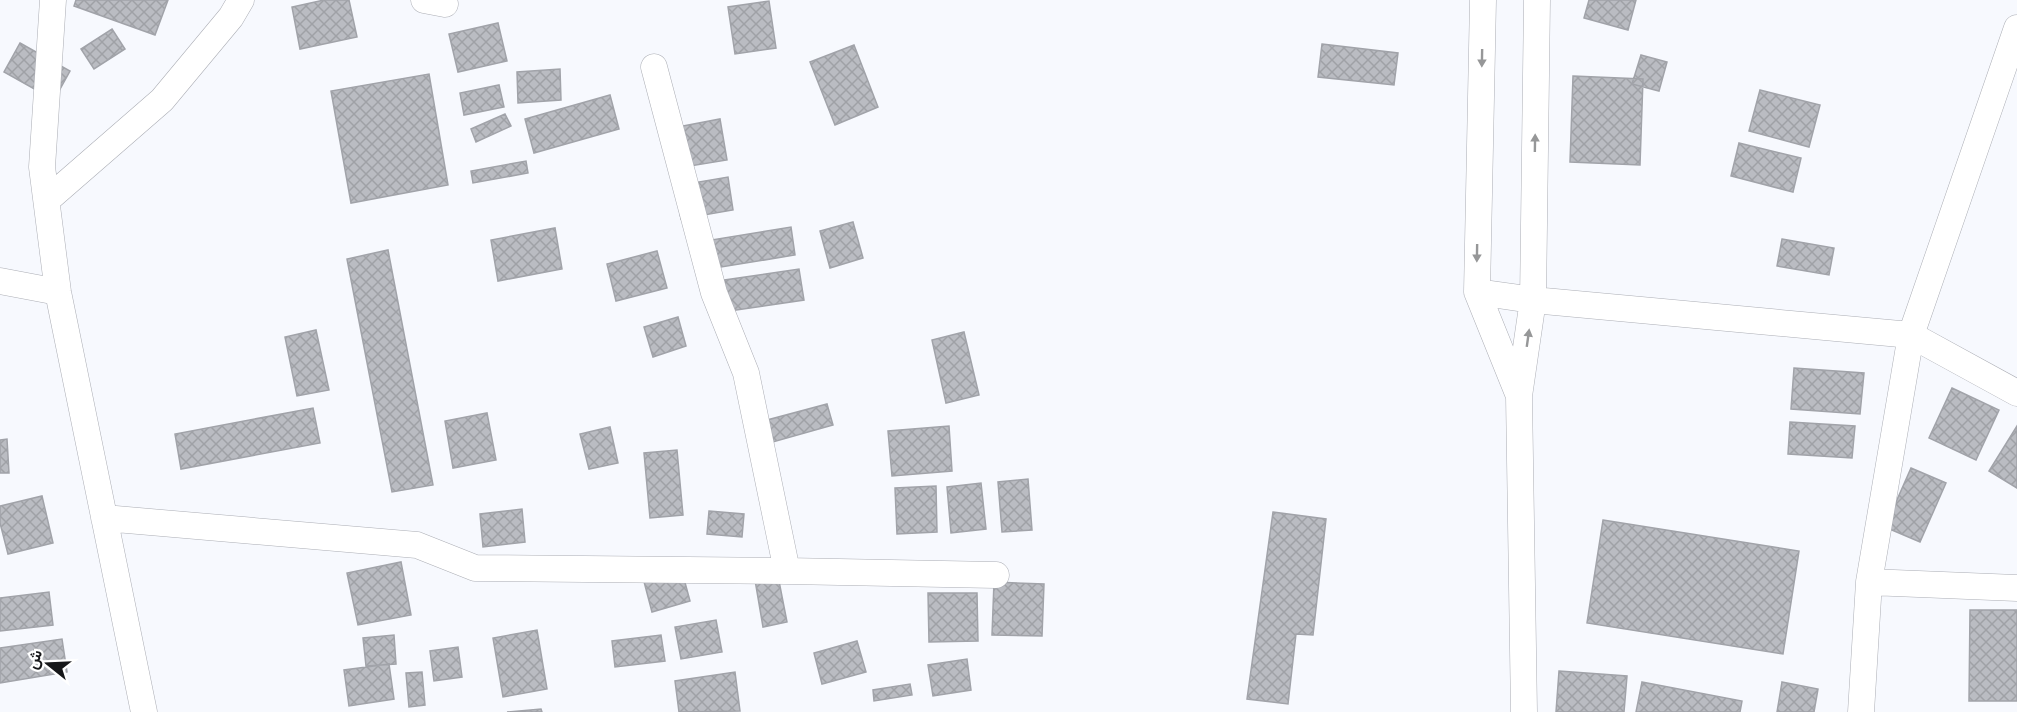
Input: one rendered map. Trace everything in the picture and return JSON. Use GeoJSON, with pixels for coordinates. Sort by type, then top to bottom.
{"type":"FeatureCollection","features":[{"type":"Feature","properties":{"kind":"street"},"geometry":{"type":"LineString","coordinates":[[53,0],[42,167],[58,292],[144,712]]}},
{"type":"Feature","properties":{"kind":"street"},"geometry":{"type":"LineString","coordinates":[[47,200],[162,100],[231,17],[241,0]]}},
{"type":"Feature","properties":{"kind":"street"},"geometry":{"type":"LineString","coordinates":[[1483,0],[1477,292],[1520,396]]}},
{"type":"Feature","properties":{"kind":"street"},"geometry":{"type":"LineString","coordinates":[[1524,712],[1520,396],[1533,300],[1537,0]]}},
{"type":"Feature","properties":{"kind":"street"},"geometry":{"type":"LineString","coordinates":[[1861,712],[1869,582],[1911,336],[2017,28]]}},
{"type":"Feature","properties":{"kind":"street"},"geometry":{"type":"LineString","coordinates":[[654,67],[714,293],[746,373],[787,571]]}},
{"type":"Feature","properties":{"kind":"street"},"geometry":{"type":"LineString","coordinates":[[0,281],[58,292]]}},
{"type":"Feature","properties":{"kind":"street"},"geometry":{"type":"LineString","coordinates":[[1477,292],[1533,300],[1911,336],[2017,393]]}},
{"type":"Feature","properties":{"kind":"street"},"geometry":{"type":"LineString","coordinates":[[104,518],[417,545],[475,568],[996,575]]}},
{"type":"Feature","properties":{"kind":"street"},"geometry":{"type":"LineString","coordinates":[[1869,582],[2017,588]]}},
{"type":"Feature","properties":{"kind":"building"},"geometry":{"type":"Polygon","coordinates":[[[76,0],[168,0],[155,35],[74,6],[76,0]]]}},
{"type":"Feature","properties":{"kind":"building"},"geometry":{"type":"Polygon","coordinates":[[[324,0],[349,0],[357,37],[300,49],[292,7],[324,0]]]}},
{"type":"Feature","properties":{"kind":"building"},"geometry":{"type":"Polygon","coordinates":[[[1589,0],[1636,0],[1628,30],[1584,18],[1589,0]]]}},
{"type":"Feature","properties":{"kind":"building"},"geometry":{"type":"Polygon","coordinates":[[[769,1],[776,48],[735,54],[728,7],[769,1]]]}},
{"type":"Feature","properties":{"kind":"building"},"geometry":{"type":"Polygon","coordinates":[[[498,23],[507,61],[458,72],[449,34],[498,23]]]}},
{"type":"Feature","properties":{"kind":"building"},"geometry":{"type":"Polygon","coordinates":[[[112,29],[125,49],[94,69],[81,49],[112,29]]]}},
{"type":"Feature","properties":{"kind":"building"},"geometry":{"type":"Polygon","coordinates":[[[20,43],[70,71],[54,100],[4,72],[20,43]]]}},
{"type":"Feature","properties":{"kind":"building"},"geometry":{"type":"Polygon","coordinates":[[[1322,44],[1398,53],[1394,85],[1318,77],[1322,44]]]}},
{"type":"Feature","properties":{"kind":"building"},"geometry":{"type":"Polygon","coordinates":[[[854,45],[878,107],[835,125],[810,62],[854,45]]]}},
{"type":"Feature","properties":{"kind":"building"},"geometry":{"type":"Polygon","coordinates":[[[1641,55],[1667,62],[1659,91],[1632,84],[1641,55]]]}},
{"type":"Feature","properties":{"kind":"building"},"geometry":{"type":"Polygon","coordinates":[[[560,69],[561,100],[518,103],[517,72],[560,69]]]}},
{"type":"Feature","properties":{"kind":"building"},"geometry":{"type":"Polygon","coordinates":[[[429,74],[448,185],[351,203],[331,91],[429,74]]]}},
{"type":"Feature","properties":{"kind":"building"},"geometry":{"type":"Polygon","coordinates":[[[1573,76],[1643,79],[1640,165],[1570,162],[1573,76]]]}},
{"type":"Feature","properties":{"kind":"building"},"geometry":{"type":"Polygon","coordinates":[[[499,85],[504,107],[464,115],[460,93],[499,85]]]}},
{"type":"Feature","properties":{"kind":"building"},"geometry":{"type":"Polygon","coordinates":[[[1760,90],[1820,105],[1809,147],[1749,131],[1760,90]]]}},
{"type":"Feature","properties":{"kind":"building"},"geometry":{"type":"Polygon","coordinates":[[[610,95],[619,129],[534,153],[525,119],[610,95]]]}},
{"type":"Feature","properties":{"kind":"building"},"geometry":{"type":"Polygon","coordinates":[[[505,114],[511,126],[476,142],[471,129],[505,114]]]}},
{"type":"Feature","properties":{"kind":"building"},"geometry":{"type":"Polygon","coordinates":[[[720,119],[727,160],[678,168],[672,128],[720,119]]]}},
{"type":"Feature","properties":{"kind":"building"},"geometry":{"type":"Polygon","coordinates":[[[1739,143],[1801,158],[1793,192],[1731,176],[1739,143]]]}},
{"type":"Feature","properties":{"kind":"building"},"geometry":{"type":"Polygon","coordinates":[[[526,161],[528,173],[473,183],[471,171],[526,161]]]}},
{"type":"Feature","properties":{"kind":"building"},"geometry":{"type":"Polygon","coordinates":[[[728,177],[733,210],[681,219],[675,186],[728,177]]]}},
{"type":"Feature","properties":{"kind":"building"},"geometry":{"type":"Polygon","coordinates":[[[853,222],[863,258],[830,268],[820,231],[853,222]]]}},
{"type":"Feature","properties":{"kind":"building"},"geometry":{"type":"Polygon","coordinates":[[[791,227],[795,255],[709,269],[705,241],[791,227]]]}},
{"type":"Feature","properties":{"kind":"building"},"geometry":{"type":"Polygon","coordinates":[[[555,228],[562,269],[498,281],[491,240],[555,228]]]}},
{"type":"Feature","properties":{"kind":"building"},"geometry":{"type":"Polygon","coordinates":[[[1782,239],[1834,248],[1829,275],[1777,266],[1782,239]]]}},
{"type":"Feature","properties":{"kind":"building"},"geometry":{"type":"Polygon","coordinates":[[[388,250],[433,485],[392,492],[347,259],[388,250]]]}},
{"type":"Feature","properties":{"kind":"building"},"geometry":{"type":"Polygon","coordinates":[[[657,251],[667,288],[616,301],[607,264],[657,251]]]}},
{"type":"Feature","properties":{"kind":"building"},"geometry":{"type":"Polygon","coordinates":[[[799,269],[804,300],[723,312],[718,281],[799,269]]]}},
{"type":"Feature","properties":{"kind":"building"},"geometry":{"type":"Polygon","coordinates":[[[678,317],[686,346],[653,357],[644,327],[678,317]]]}},
{"type":"Feature","properties":{"kind":"building"},"geometry":{"type":"Polygon","coordinates":[[[316,330],[329,390],[297,396],[285,337],[316,330]]]}},
{"type":"Feature","properties":{"kind":"building"},"geometry":{"type":"Polygon","coordinates":[[[964,332],[979,395],[946,403],[932,340],[964,332]]]}},
{"type":"Feature","properties":{"kind":"building"},"geometry":{"type":"Polygon","coordinates":[[[1794,368],[1864,373],[1860,414],[1791,409],[1794,368]]]}},
{"type":"Feature","properties":{"kind":"building"},"geometry":{"type":"Polygon","coordinates":[[[1952,388],[1999,410],[1976,460],[1929,438],[1952,388]]]}},
{"type":"Feature","properties":{"kind":"building"},"geometry":{"type":"Polygon","coordinates":[[[827,404],[833,425],[762,445],[756,423],[827,404]]]}},
{"type":"Feature","properties":{"kind":"building"},"geometry":{"type":"Polygon","coordinates":[[[313,408],[320,443],[181,469],[175,434],[313,408]]]}},
{"type":"Feature","properties":{"kind":"building"},"geometry":{"type":"Polygon","coordinates":[[[487,413],[496,460],[453,468],[445,421],[487,413]]]}},
{"type":"Feature","properties":{"kind":"building"},"geometry":{"type":"Polygon","coordinates":[[[1790,422],[1855,426],[1852,458],[1788,454],[1790,422]]]}},
{"type":"Feature","properties":{"kind":"building"},"geometry":{"type":"Polygon","coordinates":[[[949,426],[952,471],[892,476],[888,431],[949,426]]]}},
{"type":"Feature","properties":{"kind":"building"},"geometry":{"type":"Polygon","coordinates":[[[2017,426],[2017,488],[1989,471],[2017,426]]]}},
{"type":"Feature","properties":{"kind":"building"},"geometry":{"type":"Polygon","coordinates":[[[610,427],[618,463],[589,469],[580,434],[610,427]]]}},
{"type":"Feature","properties":{"kind":"building"},"geometry":{"type":"Polygon","coordinates":[[[7,439],[9,473],[0,473],[0,440],[7,439]]]}},
{"type":"Feature","properties":{"kind":"building"},"geometry":{"type":"Polygon","coordinates":[[[677,450],[683,515],[650,518],[644,453],[677,450]]]}},
{"type":"Feature","properties":{"kind":"building"},"geometry":{"type":"Polygon","coordinates":[[[1911,468],[1946,483],[1920,542],[1885,527],[1911,468]]]}},
{"type":"Feature","properties":{"kind":"building"},"geometry":{"type":"Polygon","coordinates":[[[1028,479],[1032,530],[1002,532],[998,482],[1028,479]]]}},
{"type":"Feature","properties":{"kind":"building"},"geometry":{"type":"Polygon","coordinates":[[[981,483],[986,529],[951,533],[947,487],[981,483]]]}},
{"type":"Feature","properties":{"kind":"building"},"geometry":{"type":"Polygon","coordinates":[[[936,486],[937,532],[897,534],[895,488],[936,486]]]}},
{"type":"Feature","properties":{"kind":"building"},"geometry":{"type":"Polygon","coordinates":[[[42,496],[53,543],[8,554],[0,523],[0,506],[42,496]]]}},
{"type":"Feature","properties":{"kind":"building"},"geometry":{"type":"Polygon","coordinates":[[[522,509],[525,542],[483,547],[480,514],[522,509]]]}},
{"type":"Feature","properties":{"kind":"building"},"geometry":{"type":"Polygon","coordinates":[[[709,511],[744,514],[742,537],[707,534],[709,511]]]}},
{"type":"Feature","properties":{"kind":"building"},"geometry":{"type":"Polygon","coordinates":[[[1273,512],[1326,519],[1313,635],[1296,634],[1288,704],[1247,699],[1273,512]]]}},
{"type":"Feature","properties":{"kind":"building"},"geometry":{"type":"Polygon","coordinates":[[[1603,520],[1799,551],[1783,654],[1587,623],[1603,520]]]}},
{"type":"Feature","properties":{"kind":"building"},"geometry":{"type":"Polygon","coordinates":[[[401,562],[411,615],[358,625],[347,573],[401,562]]]}},
{"type":"Feature","properties":{"kind":"building"},"geometry":{"type":"Polygon","coordinates":[[[680,564],[690,601],[652,612],[642,574],[680,564]]]}},
{"type":"Feature","properties":{"kind":"building"},"geometry":{"type":"Polygon","coordinates":[[[778,576],[787,622],[763,627],[755,580],[778,576]]]}},
{"type":"Feature","properties":{"kind":"building"},"geometry":{"type":"Polygon","coordinates":[[[994,582],[1044,584],[1042,636],[992,635],[994,582]]]}},
{"type":"Feature","properties":{"kind":"building"},"geometry":{"type":"Polygon","coordinates":[[[49,592],[53,625],[0,631],[0,598],[49,592]]]}},
{"type":"Feature","properties":{"kind":"building"},"geometry":{"type":"Polygon","coordinates":[[[928,593],[977,593],[978,641],[929,642],[928,593]]]}},
{"type":"Feature","properties":{"kind":"building"},"geometry":{"type":"Polygon","coordinates":[[[1970,610],[2017,610],[2017,701],[1969,701],[1970,610]]]}},
{"type":"Feature","properties":{"kind":"building"},"geometry":{"type":"Polygon","coordinates":[[[716,620],[722,652],[681,659],[675,627],[716,620]]]}},
{"type":"Feature","properties":{"kind":"building"},"geometry":{"type":"Polygon","coordinates":[[[537,630],[547,689],[503,697],[493,638],[537,630]]]}},
{"type":"Feature","properties":{"kind":"building"},"geometry":{"type":"Polygon","coordinates":[[[394,635],[396,664],[366,666],[363,638],[394,635]]]}},
{"type":"Feature","properties":{"kind":"building"},"geometry":{"type":"Polygon","coordinates":[[[661,635],[665,661],[615,667],[612,641],[661,635]]]}},
{"type":"Feature","properties":{"kind":"building"},"geometry":{"type":"Polygon","coordinates":[[[62,639],[67,672],[0,683],[0,648],[62,639]]]}},
{"type":"Feature","properties":{"kind":"building"},"geometry":{"type":"Polygon","coordinates":[[[857,641],[866,672],[822,684],[814,653],[857,641]]]}},
{"type":"Feature","properties":{"kind":"building"},"geometry":{"type":"Polygon","coordinates":[[[458,647],[462,677],[434,681],[430,651],[458,647]]]}},
{"type":"Feature","properties":{"kind":"building"},"geometry":{"type":"Polygon","coordinates":[[[967,659],[971,690],[933,696],[928,665],[967,659]]]}},
{"type":"Feature","properties":{"kind":"building"},"geometry":{"type":"Polygon","coordinates":[[[389,664],[394,699],[349,706],[344,670],[389,664]]]}},
{"type":"Feature","properties":{"kind":"building"},"geometry":{"type":"Polygon","coordinates":[[[1559,671],[1627,676],[1624,712],[1556,712],[1559,671]]]}},
{"type":"Feature","properties":{"kind":"building"},"geometry":{"type":"Polygon","coordinates":[[[422,672],[425,705],[409,707],[406,673],[422,672]]]}},
{"type":"Feature","properties":{"kind":"building"},"geometry":{"type":"Polygon","coordinates":[[[735,672],[740,711],[679,712],[675,681],[735,672]]]}},
{"type":"Feature","properties":{"kind":"building"},"geometry":{"type":"Polygon","coordinates":[[[1642,682],[1742,701],[1740,712],[1636,712],[1642,682]]]}},
{"type":"Feature","properties":{"kind":"building"},"geometry":{"type":"Polygon","coordinates":[[[1782,682],[1818,689],[1814,712],[1777,712],[1782,682]]]}},
{"type":"Feature","properties":{"kind":"building"},"geometry":{"type":"Polygon","coordinates":[[[910,684],[912,695],[874,701],[873,690],[910,684]]]}},
{"type":"Feature","properties":{"kind":"building"},"geometry":{"type":"Polygon","coordinates":[[[541,709],[542,712],[507,712],[541,709]]]}}]}
